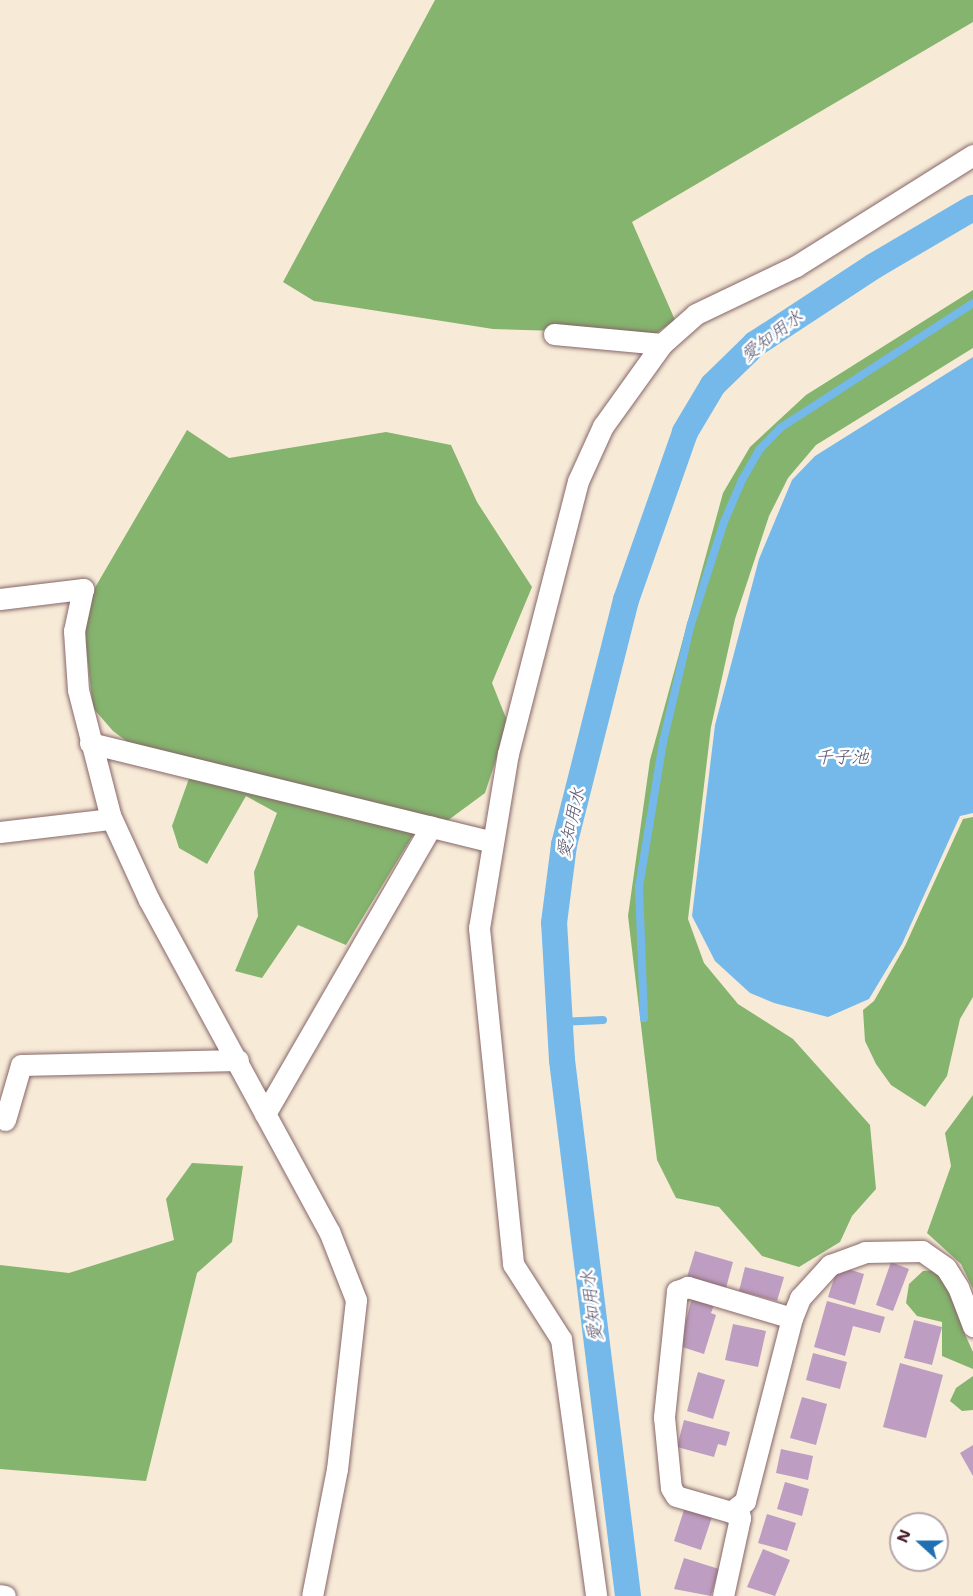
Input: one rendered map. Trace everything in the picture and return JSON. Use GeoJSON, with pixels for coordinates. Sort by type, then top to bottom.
{"type":"FeatureCollection","features":[{"type":"Feature","properties":{"kind":"street"},"geometry":{"type":"LineString","coordinates":[[596,1596],[561,1339],[513,1264],[480,938],[492,842],[508,753],[579,481],[603,426],[662,344],[696,314],[796,266],[973,155]]}},
{"type":"Feature","properties":{"kind":"street"},"geometry":{"type":"LineString","coordinates":[[554,334],[662,344]]}},
{"type":"Feature","properties":{"kind":"street"},"geometry":{"type":"LineString","coordinates":[[0,599],[83,589],[74,631],[78,690],[111,819],[149,900],[238,1060],[328,1231],[356,1300],[337,1469],[312,1596]]}},
{"type":"Feature","properties":{"kind":"street"},"geometry":{"type":"LineString","coordinates":[[90,743],[492,842]]}},
{"type":"Feature","properties":{"kind":"street"},"geometry":{"type":"LineString","coordinates":[[0,832],[111,819]]}},
{"type":"Feature","properties":{"kind":"street"},"geometry":{"type":"LineString","coordinates":[[265,1114],[431,827]]}},
{"type":"Feature","properties":{"kind":"street"},"geometry":{"type":"LineString","coordinates":[[5,1120],[21,1065],[238,1060]]}},
{"type":"Feature","properties":{"kind":"street"},"geometry":{"type":"LineString","coordinates":[[792,1318],[688,1287],[677,1291],[664,1417],[671,1488],[676,1496],[731,1512],[745,1501],[792,1318],[800,1298],[830,1265],[865,1252],[908,1249],[935,1257],[946,1268],[958,1287],[973,1326]]}},
{"type":"Feature","properties":{"kind":"street"},"geometry":{"type":"LineString","coordinates":[[723,1596],[740,1518],[738,1507]]}},
{"type":"Feature","properties":{"kind":"street"},"geometry":{"type":"LineString","coordinates":[[0,1595],[5,1596]]}},
{"type":"Feature","properties":{"kind":"green space"},"geometry":{"type":"Polygon","coordinates":[[[435,0],[973,0],[973,22],[632,222],[675,320],[655,334],[493,329],[314,301],[283,282],[435,0]]]}},
{"type":"Feature","properties":{"kind":"green space"},"geometry":{"type":"Polygon","coordinates":[[[973,290],[973,348],[816,445],[788,478],[769,516],[735,619],[711,727],[688,919],[704,963],[738,1004],[793,1039],[870,1125],[876,1189],[852,1216],[840,1242],[799,1267],[762,1256],[719,1207],[676,1198],[657,1160],[628,916],[650,760],[723,493],[750,447],[806,395],[973,290]]]}},
{"type":"Feature","properties":{"kind":"green space"},"geometry":{"type":"Polygon","coordinates":[[[187,430],[229,458],[386,432],[451,445],[477,502],[532,587],[492,683],[508,723],[485,793],[447,821],[431,818],[413,835],[346,945],[298,925],[262,978],[235,971],[258,916],[254,872],[277,813],[246,796],[207,864],[179,848],[172,826],[196,759],[141,752],[113,731],[93,708],[86,646],[86,603],[187,430]]]}},
{"type":"Feature","properties":{"kind":"green space"},"geometry":{"type":"Polygon","coordinates":[[[973,817],[973,997],[960,1019],[947,1076],[925,1107],[891,1085],[876,1064],[865,1041],[863,1010],[874,1001],[905,946],[963,819],[973,817]]]}},
{"type":"Feature","properties":{"kind":"green space"},"geometry":{"type":"Polygon","coordinates":[[[973,1095],[973,1289],[961,1264],[927,1233],[951,1166],[945,1133],[973,1095]]]}},
{"type":"Feature","properties":{"kind":"green space"},"geometry":{"type":"Polygon","coordinates":[[[192,1163],[243,1166],[232,1242],[197,1273],[146,1481],[0,1469],[0,1265],[69,1273],[174,1240],[166,1199],[192,1163]]]}},
{"type":"Feature","properties":{"kind":"green space"},"geometry":{"type":"Polygon","coordinates":[[[937,1270],[954,1291],[963,1330],[973,1352],[973,1369],[942,1356],[942,1322],[917,1316],[906,1303],[909,1284],[923,1271],[937,1270]]]}},
{"type":"Feature","properties":{"kind":"green space"},"geometry":{"type":"Polygon","coordinates":[[[973,1376],[973,1410],[962,1411],[950,1401],[956,1388],[973,1376]]]}},
{"type":"Feature","properties":{"kind":"water","name":"千子池"},"geometry":{"type":"Polygon","coordinates":[[[973,357],[973,813],[960,816],[902,944],[869,999],[828,1017],[774,1003],[750,993],[715,961],[692,916],[715,725],[759,559],[792,480],[815,456],[973,357]]]}},
{"type":"Feature","properties":{"kind":"building"},"geometry":{"type":"Polygon","coordinates":[[[695,1251],[733,1262],[726,1288],[687,1277],[695,1251]]]}},
{"type":"Feature","properties":{"kind":"building"},"geometry":{"type":"Polygon","coordinates":[[[891,1262],[909,1269],[893,1311],[876,1305],[891,1262]]]}},
{"type":"Feature","properties":{"kind":"building"},"geometry":{"type":"Polygon","coordinates":[[[838,1266],[864,1274],[855,1305],[828,1297],[838,1266]]]}},
{"type":"Feature","properties":{"kind":"building"},"geometry":{"type":"Polygon","coordinates":[[[745,1267],[784,1277],[777,1301],[739,1291],[745,1267]]]}},
{"type":"Feature","properties":{"kind":"building"},"geometry":{"type":"Polygon","coordinates":[[[692,1298],[714,1305],[711,1313],[716,1315],[704,1354],[679,1346],[692,1298]]]}},
{"type":"Feature","properties":{"kind":"building"},"geometry":{"type":"Polygon","coordinates":[[[827,1301],[885,1317],[880,1333],[853,1326],[845,1356],[814,1347],[827,1301]]]}},
{"type":"Feature","properties":{"kind":"building"},"geometry":{"type":"Polygon","coordinates":[[[914,1320],[942,1327],[932,1365],[904,1358],[914,1320]]]}},
{"type":"Feature","properties":{"kind":"building"},"geometry":{"type":"Polygon","coordinates":[[[733,1324],[766,1331],[758,1367],[725,1360],[733,1324]]]}},
{"type":"Feature","properties":{"kind":"building"},"geometry":{"type":"Polygon","coordinates":[[[813,1353],[847,1362],[840,1389],[806,1380],[813,1353]]]}},
{"type":"Feature","properties":{"kind":"building"},"geometry":{"type":"Polygon","coordinates":[[[900,1363],[943,1375],[926,1438],[883,1427],[900,1363]]]}},
{"type":"Feature","properties":{"kind":"building"},"geometry":{"type":"Polygon","coordinates":[[[698,1372],[725,1380],[713,1419],[687,1411],[698,1372]]]}},
{"type":"Feature","properties":{"kind":"building"},"geometry":{"type":"Polygon","coordinates":[[[802,1397],[827,1404],[816,1445],[790,1438],[802,1397]]]}},
{"type":"Feature","properties":{"kind":"building"},"geometry":{"type":"Polygon","coordinates":[[[684,1420],[730,1432],[726,1446],[718,1444],[714,1457],[677,1447],[684,1420]]]}},
{"type":"Feature","properties":{"kind":"building"},"geometry":{"type":"Polygon","coordinates":[[[973,1445],[973,1476],[960,1453],[973,1445]]]}},
{"type":"Feature","properties":{"kind":"building"},"geometry":{"type":"Polygon","coordinates":[[[781,1449],[813,1456],[808,1480],[776,1473],[781,1449]]]}},
{"type":"Feature","properties":{"kind":"building"},"geometry":{"type":"Polygon","coordinates":[[[785,1482],[809,1489],[802,1516],[777,1509],[785,1482]]]}},
{"type":"Feature","properties":{"kind":"building"},"geometry":{"type":"Polygon","coordinates":[[[685,1507],[712,1517],[701,1550],[674,1541],[685,1507]]]}},
{"type":"Feature","properties":{"kind":"building"},"geometry":{"type":"Polygon","coordinates":[[[767,1514],[796,1523],[787,1551],[758,1543],[767,1514]]]}},
{"type":"Feature","properties":{"kind":"building"},"geometry":{"type":"Polygon","coordinates":[[[763,1549],[790,1560],[775,1596],[747,1587],[763,1549]]]}},
{"type":"Feature","properties":{"kind":"building"},"geometry":{"type":"Polygon","coordinates":[[[684,1558],[719,1569],[711,1596],[674,1589],[684,1558]]]}},
{"type":"Feature","properties":{"kind":"waterway","name":"愛知用水"},"geometry":{"type":"LineString","coordinates":[[628,1596],[562,1060],[554,923],[564,845],[626,600],[685,432],[713,385],[755,344],[874,266],[973,208]]}},
{"type":"Feature","properties":{"kind":"waterway"},"geometry":{"type":"LineString","coordinates":[[644,1018],[639,887],[663,742],[691,624],[724,522],[742,480],[759,450],[780,428],[973,303]]}},
{"type":"Feature","properties":{"kind":"waterway"},"geometry":{"type":"LineString","coordinates":[[560,1022],[603,1020]]}}]}
